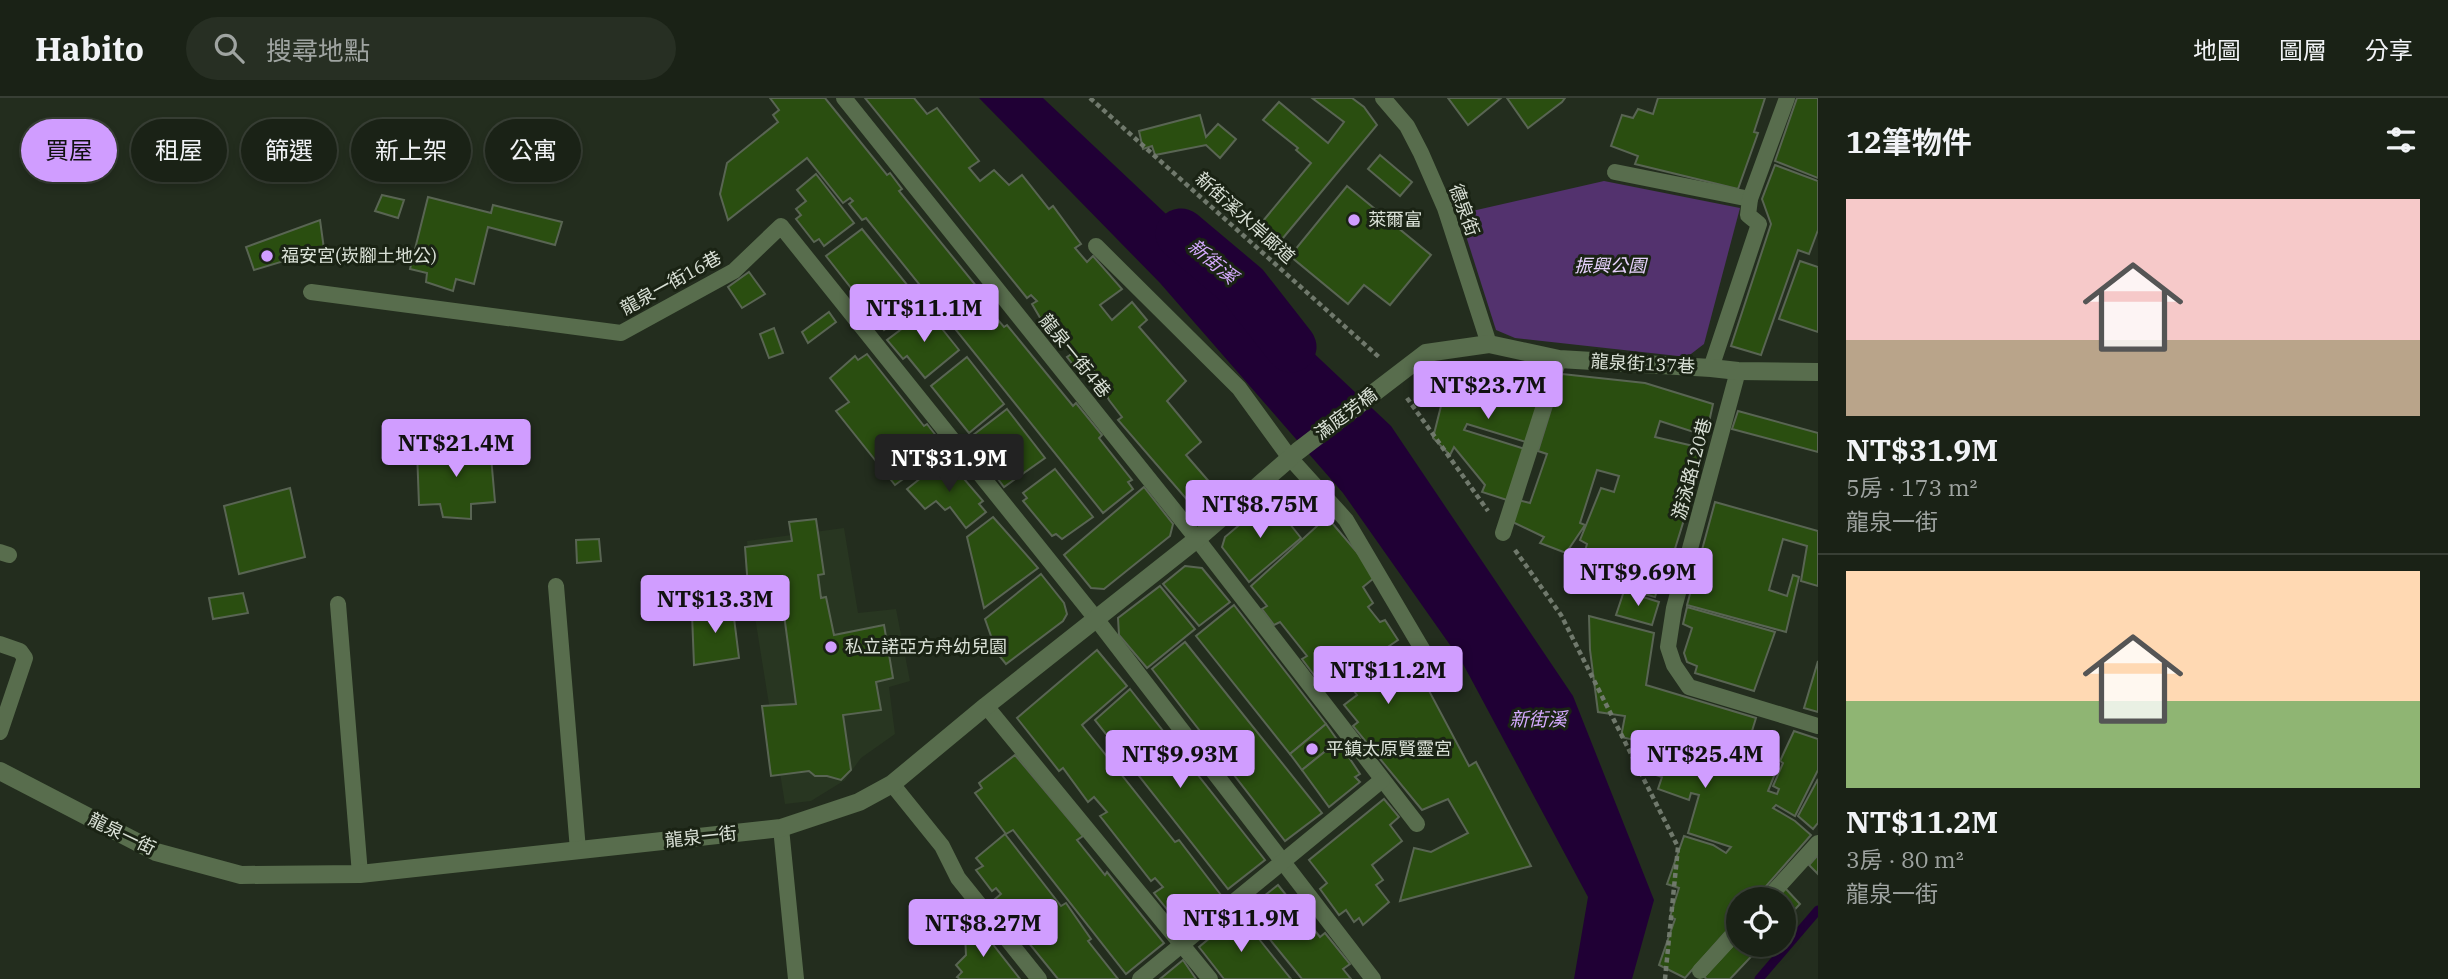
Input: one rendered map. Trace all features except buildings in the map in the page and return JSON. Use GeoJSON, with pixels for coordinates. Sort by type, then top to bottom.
{"type":"FeatureCollection","features":[{"type":"Feature","properties":{"kind":"street","name":"龍泉街137巷"},"geometry":{"type":"LineString","coordinates":[[1395,377],[1426,353],[1489,344],[1559,359],[1738,371],[1818,372]]}},
{"type":"Feature","properties":{"kind":"street","name":"滿庭芳橋"},"geometry":{"type":"LineString","coordinates":[[1294,455],[1395,377]]}},
{"type":"Feature","properties":{"kind":"street","name":"龍泉一街"},"geometry":{"type":"LineString","coordinates":[[0,771],[156,852],[241,875],[360,874],[781,828],[859,802],[892,784],[1197,539],[1294,455]]}},
{"type":"Feature","properties":{"kind":"lane","name":"龍泉一街4巷"},"geometry":{"type":"LineString","coordinates":[[844,98],[1197,539],[1417,824]]}},
{"type":"Feature","properties":{"kind":"lane","name":"德泉街"},"geometry":{"type":"LineString","coordinates":[[1383,98],[1407,126],[1445,208],[1489,344]]}},
{"type":"Feature","properties":{"kind":"lane"},"geometry":{"type":"LineString","coordinates":[[1711,368],[1759,225],[1748,215],[1750,199],[1787,98]]}},
{"type":"Feature","properties":{"kind":"lane"},"geometry":{"type":"LineString","coordinates":[[1615,172],[1750,199]]}},
{"type":"Feature","properties":{"kind":"lane","name":"龍泉一街16巷"},"geometry":{"type":"LineString","coordinates":[[311,292],[621,332],[734,271],[781,226],[1097,620]]}},
{"type":"Feature","properties":{"kind":"lane"},"geometry":{"type":"LineString","coordinates":[[1096,246],[1239,388],[1294,455],[1346,520],[1431,664]]}},
{"type":"Feature","properties":{"kind":"lane"},"geometry":{"type":"LineString","coordinates":[[1503,533],[1559,359]]}},
{"type":"Feature","properties":{"kind":"lane","name":"游泳路120巷"},"geometry":{"type":"LineString","coordinates":[[1738,371],[1674,608],[1668,647],[1674,665],[1689,687],[1818,726]]}},
{"type":"Feature","properties":{"kind":"lane"},"geometry":{"type":"LineString","coordinates":[[556,586],[578,850]]}},
{"type":"Feature","properties":{"kind":"lane"},"geometry":{"type":"LineString","coordinates":[[338,604],[360,874]]}},
{"type":"Feature","properties":{"kind":"lane"},"geometry":{"type":"LineString","coordinates":[[1097,620],[1373,979]]}},
{"type":"Feature","properties":{"kind":"lane"},"geometry":{"type":"LineString","coordinates":[[0,643],[20,651],[25,658],[0,733]]}},
{"type":"Feature","properties":{"kind":"lane"},"geometry":{"type":"LineString","coordinates":[[986,706],[1210,979]]}},
{"type":"Feature","properties":{"kind":"lane"},"geometry":{"type":"LineString","coordinates":[[1140,979],[1382,780]]}},
{"type":"Feature","properties":{"kind":"lane"},"geometry":{"type":"LineString","coordinates":[[892,784],[942,846],[958,878],[1039,979]]}},
{"type":"Feature","properties":{"kind":"lane"},"geometry":{"type":"LineString","coordinates":[[781,828],[796,979]]}},
{"type":"Feature","properties":{"kind":"lane"},"geometry":{"type":"LineString","coordinates":[[1778,887],[1818,843]]}},
{"type":"Feature","properties":{"kind":"lane"},"geometry":{"type":"LineString","coordinates":[[1700,971],[1726,943]]}},
{"type":"Feature","properties":{"kind":"path","name":"新街溪水岸廊道"},"geometry":{"type":"LineString","coordinates":[[1090,98],[1380,358]]}},
{"type":"Feature","properties":{"kind":"path"},"geometry":{"type":"LineString","coordinates":[[1407,398],[1561,615],[1678,847],[1665,979]]}},
{"type":"Feature","properties":{"kind":"shaded area","name":"私立諾亞方舟幼兒園"},"geometry":{"type":"Polygon","coordinates":[[[844,528],[858,613],[896,609],[910,681],[889,687],[895,734],[861,758],[845,780],[811,801],[785,804],[754,611],[747,541],[844,528]]]}},
{"type":"Feature","properties":{"kind":"green space","name":"振興公園"},"geometry":{"type":"Polygon","coordinates":[[[1604,181],[1740,208],[1704,344],[1687,357],[1515,338],[1496,330],[1459,214],[1604,181]]]}},
{"type":"Feature","properties":{"kind":"water","name":"新街溪"},"geometry":{"type":"Polygon","coordinates":[[[979,98],[1043,98],[1391,426],[1573,696],[1654,900],[1632,979],[1574,979],[1588,897],[1462,662],[1343,493],[1160,283],[979,98]]]}},
{"type":"Feature","properties":{"kind":"waterway","name":"新街溪"},"geometry":{"type":"LineString","coordinates":[[1181,234],[1244,287],[1291,347]]}},
{"type":"Feature","properties":{"kind":"waterway"},"geometry":{"type":"LineString","coordinates":[[1759,979],[1818,910]]}},
{"type":"Feature","properties":{"kind":"place","name":"萊爾富"},"geometry":{"type":"Point","coordinates":[1354,220]}},
{"type":"Feature","properties":{"kind":"place","name":"福安宮(崁腳土地公)"},"geometry":{"type":"Point","coordinates":[267,256]}},
{"type":"Feature","properties":{"kind":"place","name":"私立諾亞方舟幼兒園"},"geometry":{"type":"Point","coordinates":[831,647]}},
{"type":"Feature","properties":{"kind":"place","name":"平鎮太原賢靈宮"},"geometry":{"type":"Point","coordinates":[1312,749]}}]}
